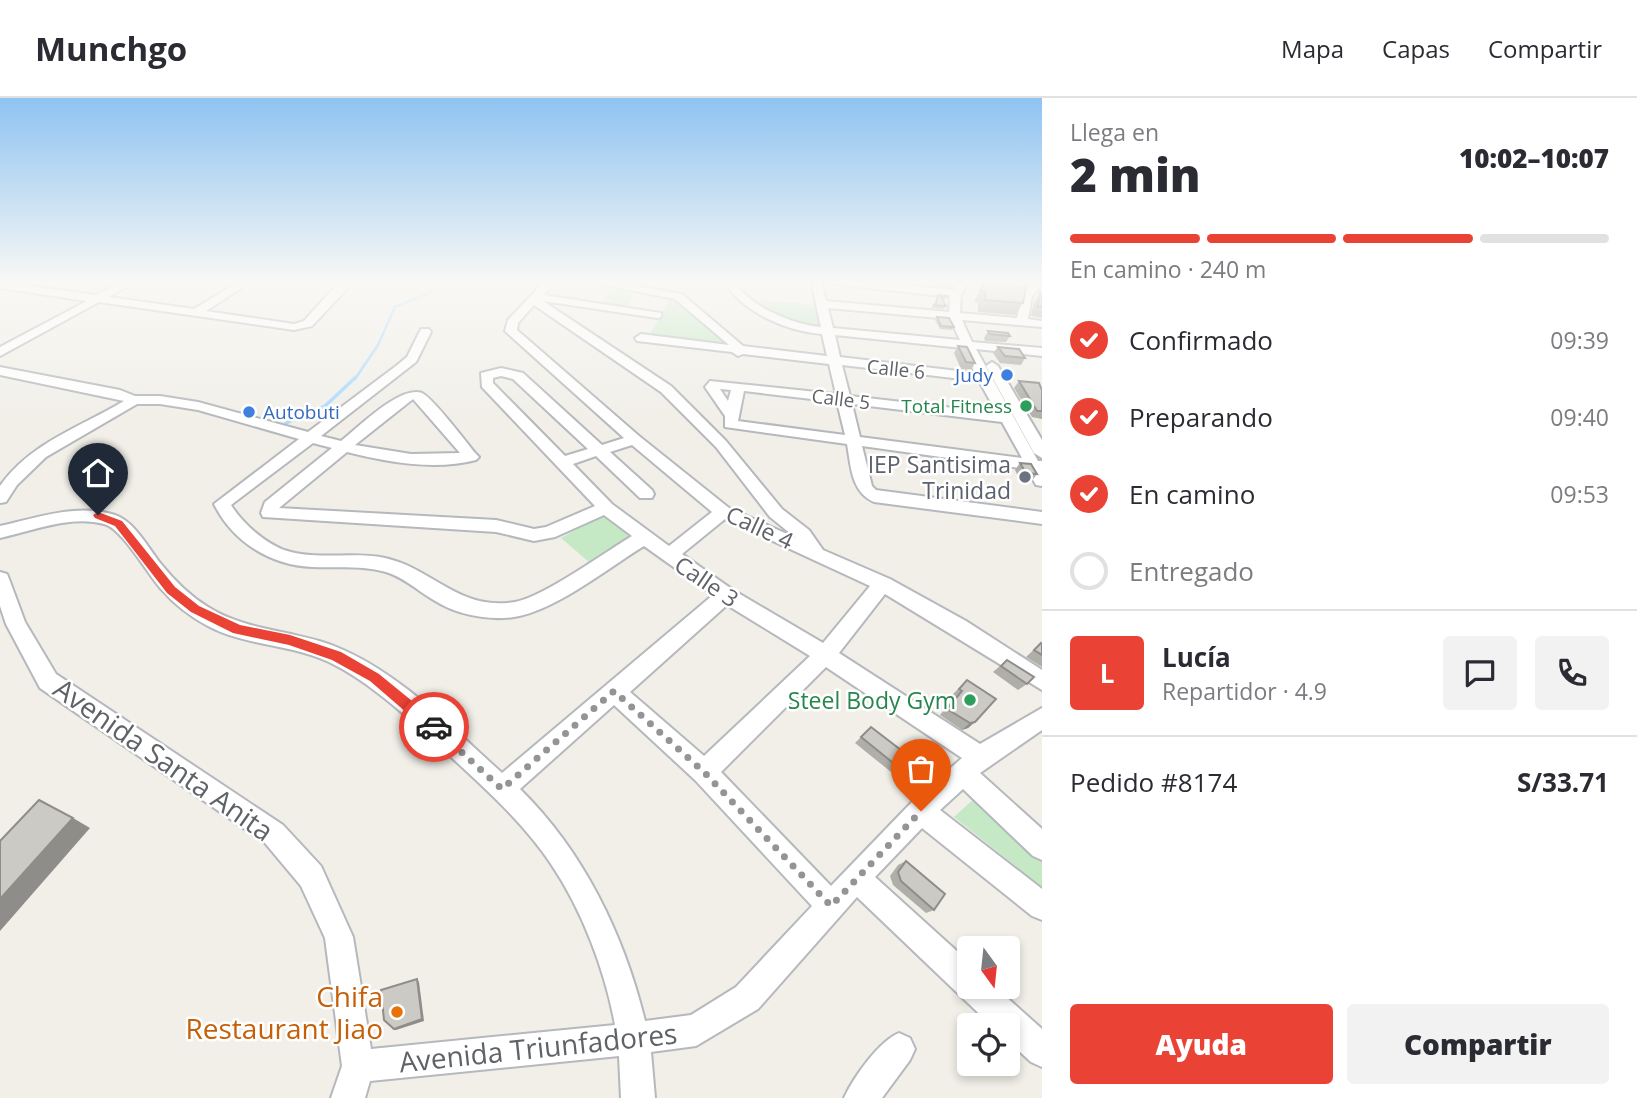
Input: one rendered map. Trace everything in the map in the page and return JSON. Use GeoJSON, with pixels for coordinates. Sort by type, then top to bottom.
{"type":"FeatureCollection","features":[{"type":"Feature","properties":{"kind":"street"},"geometry":{"type":"LineString","coordinates":[[0,352],[45,328]]}},
{"type":"Feature","properties":{"kind":"street","name":"Calle 4"},"geometry":{"type":"LineString","coordinates":[[511,328],[511,331],[634,439],[723,512],[883,584],[959,627],[1042,681]]}},
{"type":"Feature","properties":{"kind":"street"},"geometry":{"type":"LineString","coordinates":[[576,328],[666,389],[721,444],[776,513],[803,534],[816,554]]}},
{"type":"Feature","properties":{"kind":"street","name":"Calle 6"},"geometry":{"type":"LineString","coordinates":[[625,328],[738,352],[984,378]]}},
{"type":"Feature","properties":{"kind":"street"},"geometry":{"type":"LineString","coordinates":[[626,363],[649,328]]}},
{"type":"Feature","properties":{"kind":"street"},"geometry":{"type":"LineString","coordinates":[[716,328],[737,345],[738,352]]}},
{"type":"Feature","properties":{"kind":"street"},"geometry":{"type":"LineString","coordinates":[[802,328],[1042,352]]}},
{"type":"Feature","properties":{"kind":"street"},"geometry":{"type":"LineString","coordinates":[[828,328],[864,488],[870,494],[880,498],[1042,518]]}},
{"type":"Feature","properties":{"kind":"street"},"geometry":{"type":"LineString","coordinates":[[965,328],[984,378],[1005,418],[1039,462]]}},
{"type":"Feature","properties":{"kind":"street"},"geometry":{"type":"LineString","coordinates":[[425,332],[412,359],[401,369],[222,504],[253,540],[270,553],[288,559],[317,562],[370,561],[389,565],[463,606],[495,611],[524,608],[539,602],[644,537]]}},
{"type":"Feature","properties":{"kind":"street"},"geometry":{"type":"LineString","coordinates":[[973,345],[1000,380],[1023,419],[1039,462],[1042,481]]}},
{"type":"Feature","properties":{"kind":"street"},"geometry":{"type":"LineString","coordinates":[[0,371],[120,394],[133,400],[175,399],[311,437],[380,460],[474,468]]}},
{"type":"Feature","properties":{"kind":"street","name":"Calle 3"},"geometry":{"type":"LineString","coordinates":[[599,451],[517,376],[506,372],[489,374],[485,379],[606,508],[726,595],[825,655],[971,765],[1042,847]]}},
{"type":"Feature","properties":{"kind":"street"},"geometry":{"type":"LineString","coordinates":[[0,383],[16,374]]}},
{"type":"Feature","properties":{"kind":"street"},"geometry":{"type":"LineString","coordinates":[[1000,380],[1021,382]]}},
{"type":"Feature","properties":{"kind":"street","name":"Calle 5"},"geometry":{"type":"LineString","coordinates":[[731,420],[712,387],[718,384],[1005,418]]}},
{"type":"Feature","properties":{"kind":"street"},"geometry":{"type":"LineString","coordinates":[[738,387],[731,420],[853,442],[1039,462]]}},
{"type":"Feature","properties":{"kind":"street"},"geometry":{"type":"LineString","coordinates":[[368,455],[451,460],[471,457],[420,397],[412,395],[404,398],[271,506],[269,513],[496,526],[534,535],[549,533],[606,508]]}},
{"type":"Feature","properties":{"kind":"street"},"geometry":{"type":"LineString","coordinates":[[0,498],[34,457],[133,400]]}},
{"type":"Feature","properties":{"kind":"street"},"geometry":{"type":"LineString","coordinates":[[1023,419],[1042,422]]}},
{"type":"Feature","properties":{"kind":"street"},"geometry":{"type":"LineString","coordinates":[[561,463],[634,439]]}},
{"type":"Feature","properties":{"kind":"street"},"geometry":{"type":"LineString","coordinates":[[599,451],[646,494]]}},
{"type":"Feature","properties":{"kind":"street"},"geometry":{"type":"LineString","coordinates":[[669,555],[723,512]]}},
{"type":"Feature","properties":{"kind":"street"},"geometry":{"type":"LineString","coordinates":[[0,532],[98,515],[119,523],[171,590],[195,609],[237,630],[290,640],[336,656],[374,678],[417,712],[502,789],[560,854],[591,910],[623,997],[633,1039],[638,1098]]}},
{"type":"Feature","properties":{"kind":"street","name":"Avenida Santa Anita"},"geometry":{"type":"LineString","coordinates":[[0,579],[16,624],[48,681],[274,834],[311,876],[339,937],[358,1066],[348,1098]]}},
{"type":"Feature","properties":{"kind":"street"},"geometry":{"type":"LineString","coordinates":[[704,772],[825,655],[883,584]]}},
{"type":"Feature","properties":{"kind":"street"},"geometry":{"type":"LineString","coordinates":[[502,789],[726,595]]}},
{"type":"Feature","properties":{"kind":"street"},"geometry":{"type":"LineString","coordinates":[[614,691],[704,772],[831,906]]}},
{"type":"Feature","properties":{"kind":"street","name":"Avenida Triunfadores"},"geometry":{"type":"LineString","coordinates":[[358,1066],[633,1039],[696,1030],[747,998],[856,878],[921,811],[971,765],[1039,723]]}},
{"type":"Feature","properties":{"kind":"street"},"geometry":{"type":"LineString","coordinates":[[921,811],[1042,906]]}},
{"type":"Feature","properties":{"kind":"street"},"geometry":{"type":"LineString","coordinates":[[856,878],[957,972]]}},
{"type":"Feature","properties":{"kind":"street"},"geometry":{"type":"LineString","coordinates":[[986,999],[1042,1051]]}},
{"type":"Feature","properties":{"kind":"street"},"geometry":{"type":"LineString","coordinates":[[861,1098],[899,1049]]}},
{"type":"Feature","properties":{"kind":"green space"},"geometry":{"type":"Polygon","coordinates":[[[654,328],[708,328],[736,349],[648,338],[654,328]]]}},
{"type":"Feature","properties":{"kind":"green space"},"geometry":{"type":"Polygon","coordinates":[[[604,514],[633,536],[589,562],[561,538],[604,514]]]}},
{"type":"Feature","properties":{"kind":"green space"},"geometry":{"type":"Polygon","coordinates":[[[976,797],[1042,854],[1042,887],[954,817],[976,797]]]}},
{"type":"Feature","properties":{"kind":"building"},"geometry":{"type":"Polygon","coordinates":[[[988,331],[1008,333],[1010,336],[990,334],[988,331]]]}},
{"type":"Feature","properties":{"kind":"building"},"geometry":{"type":"Polygon","coordinates":[[[958,346],[967,347],[975,363],[966,362],[958,346]]]}},
{"type":"Feature","properties":{"kind":"building"},"geometry":{"type":"Polygon","coordinates":[[[998,347],[1019,349],[1025,358],[1005,356],[998,347]]]}},
{"type":"Feature","properties":{"kind":"building"},"geometry":{"type":"Polygon","coordinates":[[[1019,381],[1039,383],[1042,390],[1042,411],[1037,411],[1019,381]]]}},
{"type":"Feature","properties":{"kind":"building"},"geometry":{"type":"Polygon","coordinates":[[[1020,463],[1031,464],[1037,474],[1026,473],[1020,463]]]}},
{"type":"Feature","properties":{"kind":"building"},"geometry":{"type":"Polygon","coordinates":[[[1042,644],[1042,655],[1034,650],[1042,644]]]}},
{"type":"Feature","properties":{"kind":"building"},"geometry":{"type":"Polygon","coordinates":[[[1007,660],[1034,677],[1027,684],[1001,666],[1007,660]]]}},
{"type":"Feature","properties":{"kind":"building"},"geometry":{"type":"Polygon","coordinates":[[[967,680],[996,699],[975,722],[970,723],[947,709],[962,691],[959,689],[967,680]]]}},
{"type":"Feature","properties":{"kind":"building"},"geometry":{"type":"Polygon","coordinates":[[[871,727],[923,767],[913,779],[861,737],[871,727]]]}},
{"type":"Feature","properties":{"kind":"building"},"geometry":{"type":"Polygon","coordinates":[[[39,800],[73,818],[0,899],[0,841],[39,800]]]}},
{"type":"Feature","properties":{"kind":"building"},"geometry":{"type":"Polygon","coordinates":[[[906,861],[945,894],[934,910],[901,881],[898,872],[906,861]]]}},
{"type":"Feature","properties":{"kind":"building"},"geometry":{"type":"Polygon","coordinates":[[[417,979],[422,1019],[394,1029],[384,1020],[381,990],[417,979]]]}},
{"type":"Feature","properties":{"kind":"waterway"},"geometry":{"type":"LineString","coordinates":[[355,379],[378,345],[386,328]]}},
{"type":"Feature","properties":{"kind":"waterway"},"geometry":{"type":"LineString","coordinates":[[286,423],[325,406],[356,377]]}},
{"type":"Feature","properties":{"kind":"way so far"},"geometry":{"type":"LineString","coordinates":[[434,727],[502,789],[614,691],[704,772],[831,906],[921,811]]}},
{"type":"Feature","properties":{"kind":"place","name":"Judy"},"geometry":{"type":"Point","coordinates":[1007,375]}},
{"type":"Feature","properties":{"kind":"place","name":"Total Fitness"},"geometry":{"type":"Point","coordinates":[1026,406]}},
{"type":"Feature","properties":{"kind":"place","name":"Autobuti"},"geometry":{"type":"Point","coordinates":[249,412]}},
{"type":"Feature","properties":{"kind":"place","name":"IEP Santisima Trinidad"},"geometry":{"type":"Point","coordinates":[1025,477]}},
{"type":"Feature","properties":{"kind":"place","name":"Steel Body Gym"},"geometry":{"type":"Point","coordinates":[970,700]}},
{"type":"Feature","properties":{"kind":"place","name":"Chifa Restaurant Jiao"},"geometry":{"type":"Point","coordinates":[397,1012]}},
{"type":"Feature","properties":{"kind":"route"},"geometry":{"type":"LineString","coordinates":[[98,515],[119,523],[171,590],[195,609],[237,630],[290,640],[336,656],[374,678],[434,727]]}}]}
